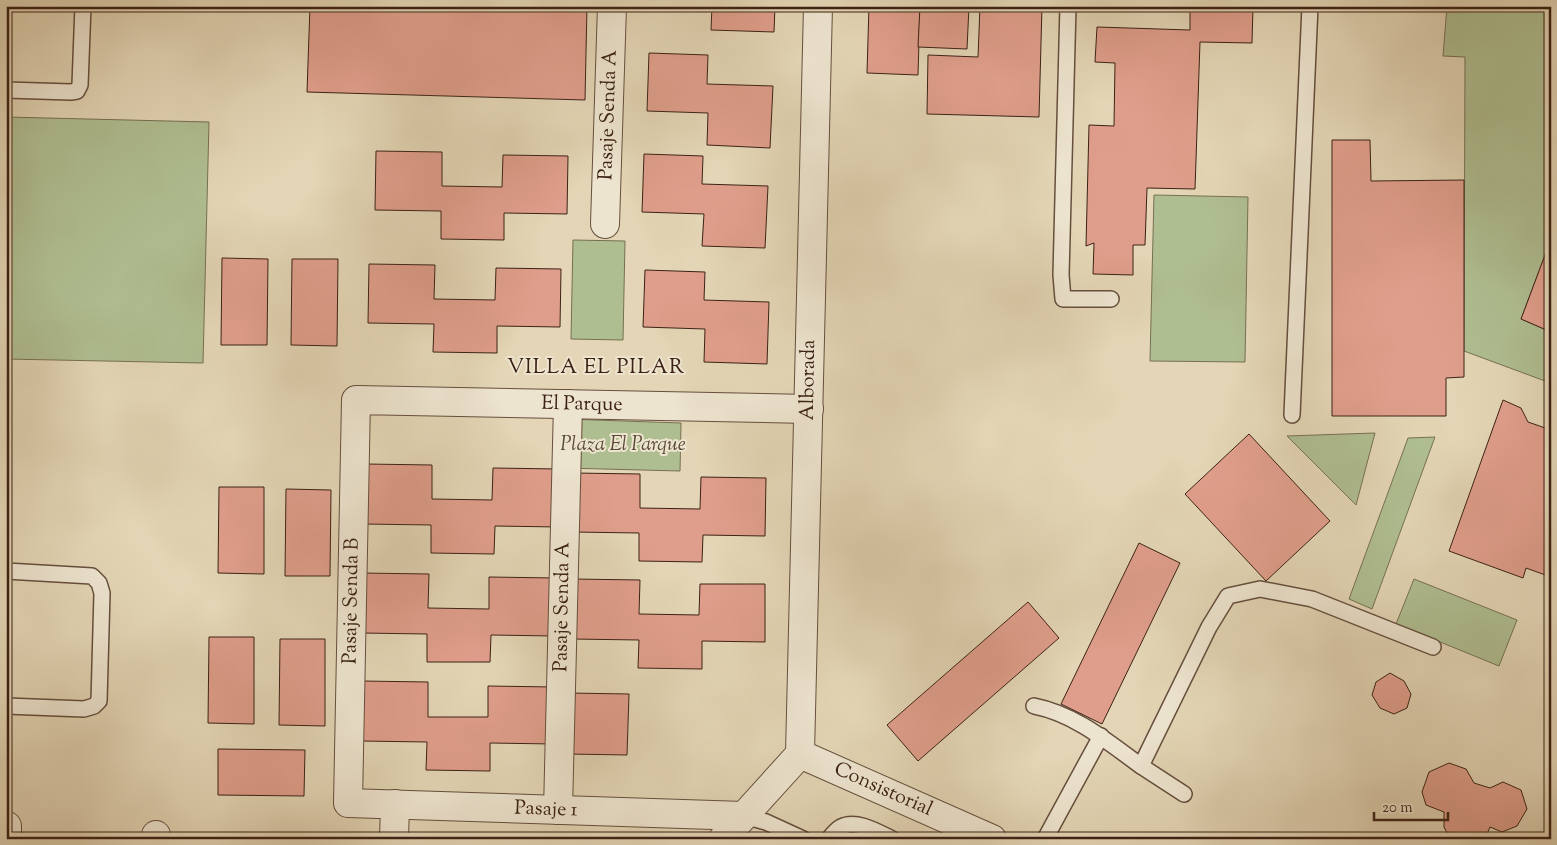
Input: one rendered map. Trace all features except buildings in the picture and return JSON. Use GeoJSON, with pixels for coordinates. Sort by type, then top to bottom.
{"type":"FeatureCollection","features":[{"type":"Feature","properties":{"kind":"street","name":"Pasaje Senda A"},"geometry":{"type":"LineString","coordinates":[[605,224],[612,6]]}},
{"type":"Feature","properties":{"kind":"street","name":"Alborada"},"geometry":{"type":"LineString","coordinates":[[800,754],[818,6]]}},
{"type":"Feature","properties":{"kind":"street","name":"El Parque"},"geometry":{"type":"LineString","coordinates":[[356,400],[809,410]]}},
{"type":"Feature","properties":{"kind":"street","name":"Pasaje Senda B"},"geometry":{"type":"LineString","coordinates":[[348,803],[356,400]]}},
{"type":"Feature","properties":{"kind":"street","name":"Pasaje Senda A"},"geometry":{"type":"LineString","coordinates":[[558,810],[568,404]]}},
{"type":"Feature","properties":{"kind":"street"},"geometry":{"type":"LineString","coordinates":[[723,839],[800,754]]}},
{"type":"Feature","properties":{"kind":"street","name":"Consistorial"},"geometry":{"type":"LineString","coordinates":[[800,754],[992,839]]}},
{"type":"Feature","properties":{"kind":"street","name":"Pasaje 1"},"geometry":{"type":"LineString","coordinates":[[348,803],[744,816]]}},
{"type":"Feature","properties":{"kind":"street"},"geometry":{"type":"LineString","coordinates":[[394,839],[395,804]]}},
{"type":"Feature","properties":{"kind":"lane"},"geometry":{"type":"LineString","coordinates":[[6,90],[71,92],[77,90],[80,85],[83,6]]}},
{"type":"Feature","properties":{"kind":"lane"},"geometry":{"type":"LineString","coordinates":[[1068,6],[1061,275],[1063,299],[1111,299]]}},
{"type":"Feature","properties":{"kind":"lane"},"geometry":{"type":"LineString","coordinates":[[1292,415],[1310,6]]}},
{"type":"Feature","properties":{"kind":"lane"},"geometry":{"type":"LineString","coordinates":[[6,571],[92,576],[99,583],[102,593],[99,701],[94,706],[84,709],[6,706]]}},
{"type":"Feature","properties":{"kind":"lane"},"geometry":{"type":"LineString","coordinates":[[1141,766],[1208,627],[1228,596],[1260,589],[1312,599],[1433,647]]}},
{"type":"Feature","properties":{"kind":"lane"},"geometry":{"type":"LineString","coordinates":[[1034,706],[1052,710],[1101,736],[1141,766],[1184,794]]}},
{"type":"Feature","properties":{"kind":"lane"},"geometry":{"type":"LineString","coordinates":[[1045,839],[1101,736]]}},
{"type":"Feature","properties":{"kind":"lane"},"geometry":{"type":"LineString","coordinates":[[744,816],[766,822],[804,839]]}},
{"type":"Feature","properties":{"kind":"lane"},"geometry":{"type":"LineString","coordinates":[[828,839],[841,827],[852,825],[868,828],[892,839]]}},
{"type":"Feature","properties":{"kind":"green space"},"geometry":{"type":"Polygon","coordinates":[[[1447,6],[1551,6],[1551,239],[1521,319],[1551,332],[1551,364],[1545,381],[1464,351],[1465,57],[1443,56],[1447,6]]]}},
{"type":"Feature","properties":{"kind":"green space"},"geometry":{"type":"Polygon","coordinates":[[[6,117],[209,122],[203,363],[6,359],[6,117]]]}},
{"type":"Feature","properties":{"kind":"green space"},"geometry":{"type":"Polygon","coordinates":[[[1154,195],[1248,197],[1245,362],[1150,361],[1154,195]]]}},
{"type":"Feature","properties":{"kind":"green space"},"geometry":{"type":"Polygon","coordinates":[[[573,240],[625,241],[623,340],[571,339],[573,240]]]}},
{"type":"Feature","properties":{"kind":"green space","name":"Plaza El Parque"},"geometry":{"type":"Polygon","coordinates":[[[566,419],[681,423],[680,471],[565,468],[566,419]]]}},
{"type":"Feature","properties":{"kind":"green space"},"geometry":{"type":"Polygon","coordinates":[[[1375,433],[1356,505],[1287,436],[1375,433]]]}},
{"type":"Feature","properties":{"kind":"green space"},"geometry":{"type":"Polygon","coordinates":[[[1435,437],[1372,609],[1349,599],[1408,438],[1435,437]]]}},
{"type":"Feature","properties":{"kind":"green space"},"geometry":{"type":"Polygon","coordinates":[[[1414,579],[1517,620],[1499,666],[1396,624],[1414,579]]]}},
{"type":"Feature","properties":{"kind":"district","name":"VILLA EL PILAR"},"geometry":{"type":"Point","coordinates":[596,368]}}]}
